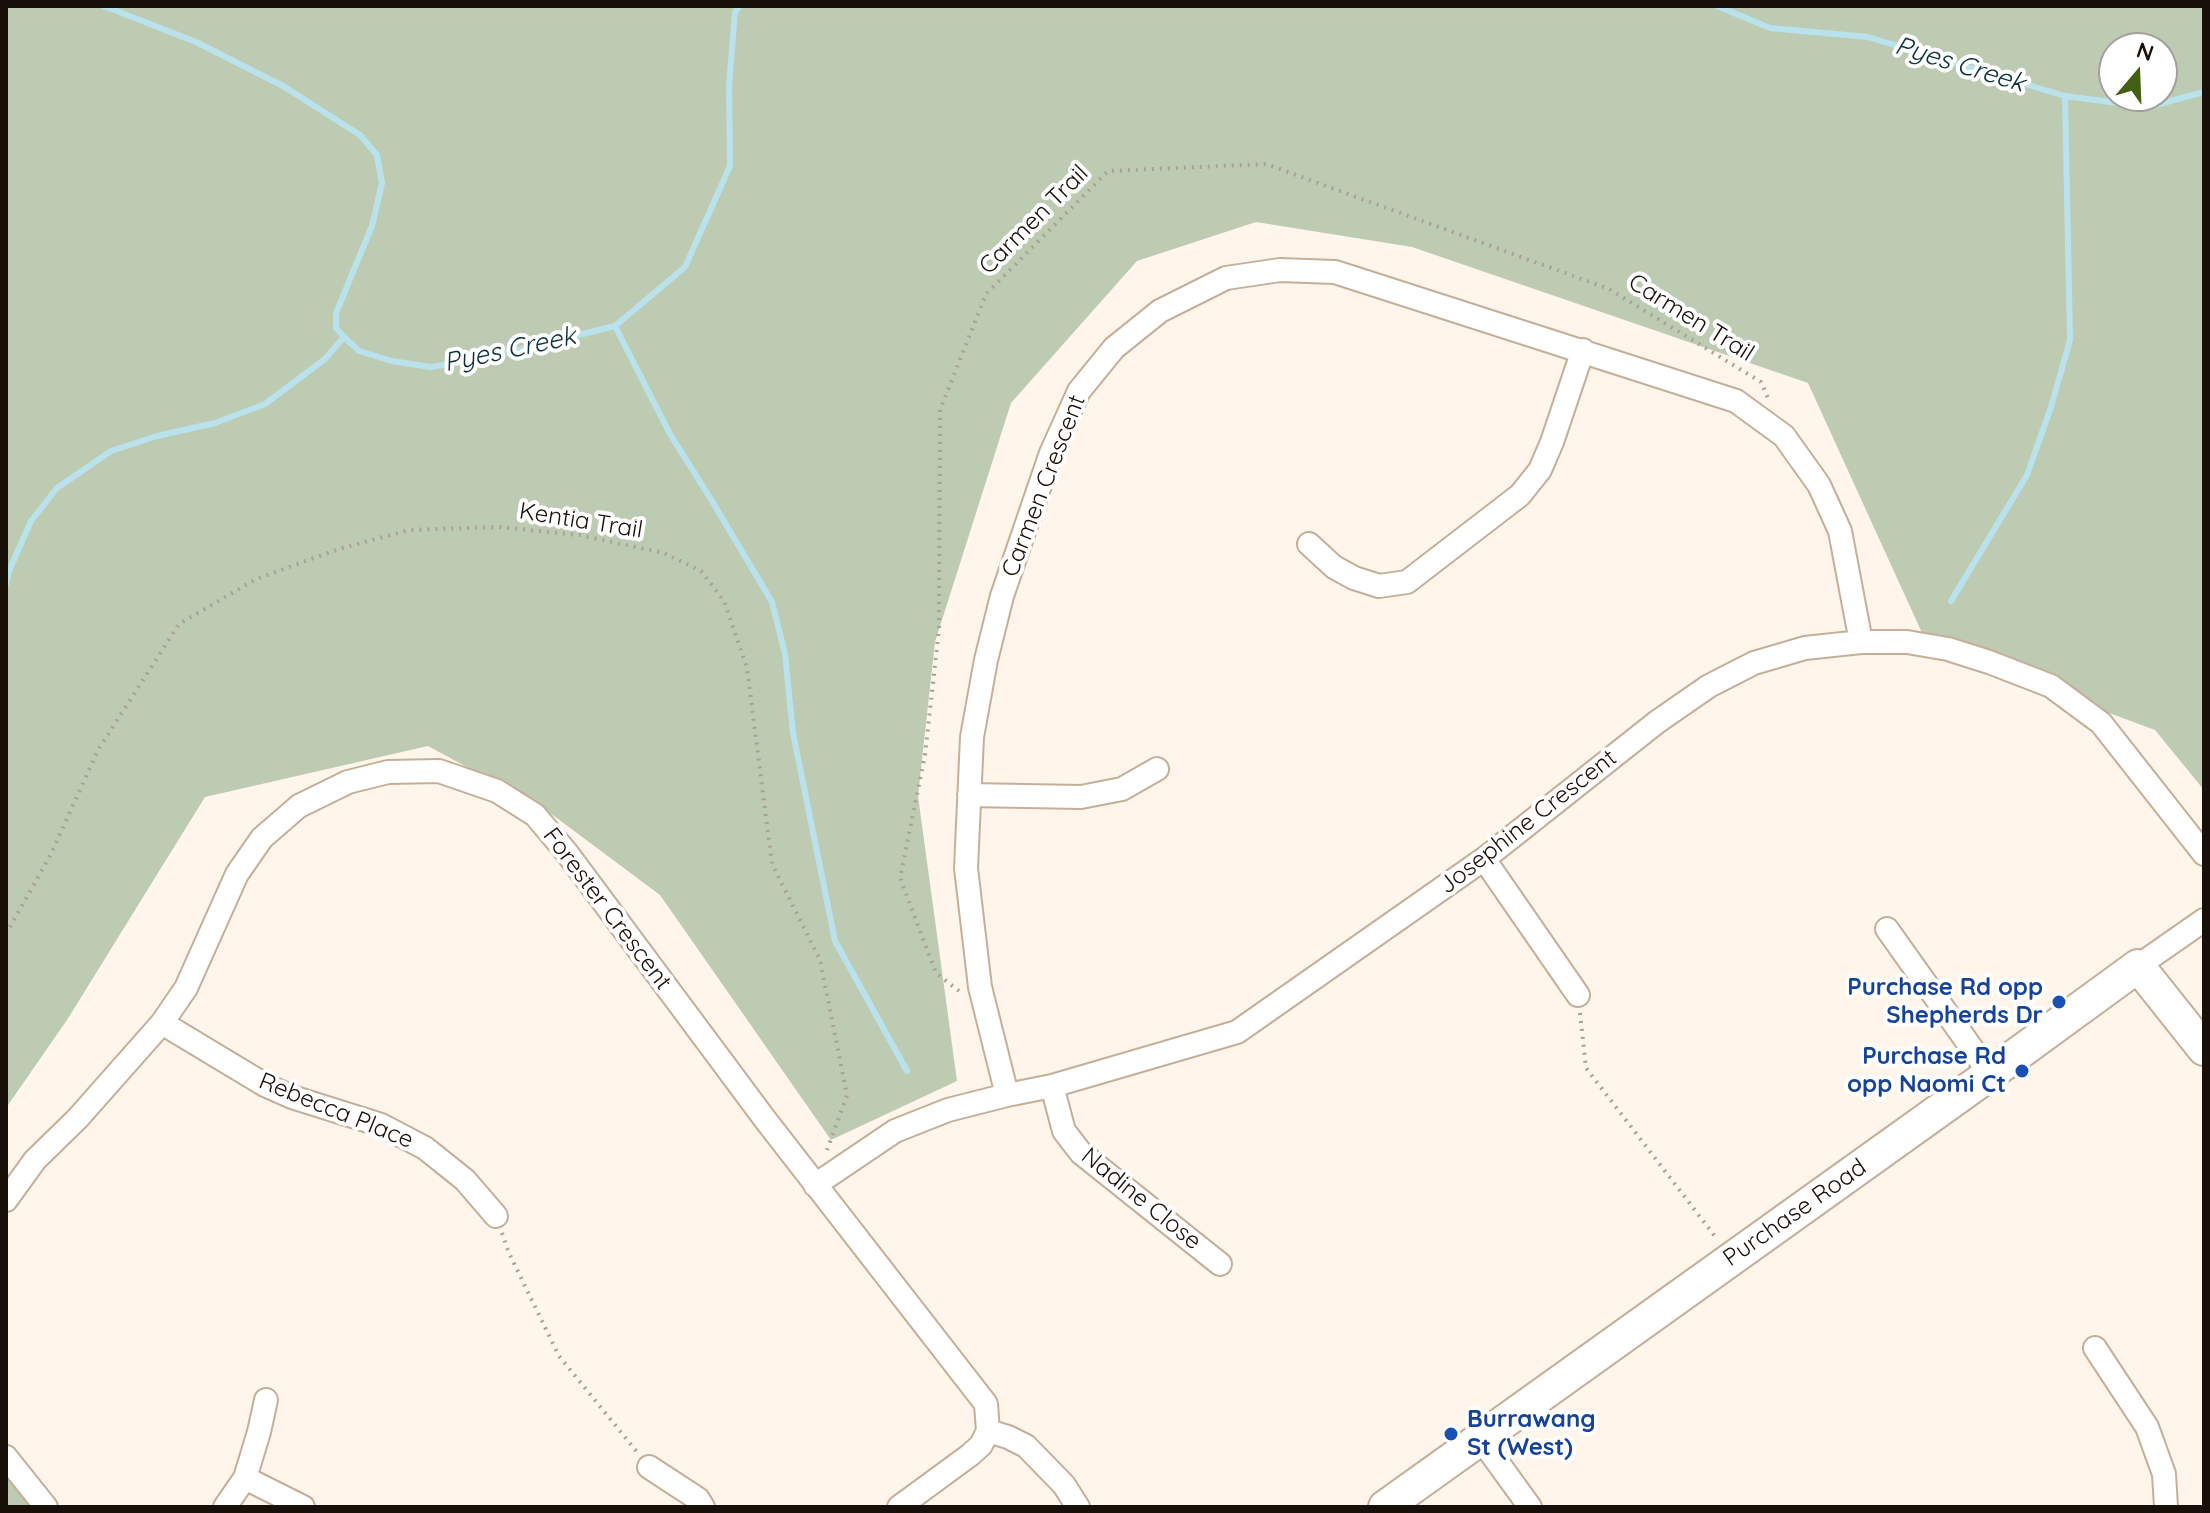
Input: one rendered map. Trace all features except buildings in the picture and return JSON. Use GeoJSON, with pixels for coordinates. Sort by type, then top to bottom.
{"type":"FeatureCollection","features":[{"type":"Feature","properties":{"kind":"main road"},"geometry":{"type":"LineString","coordinates":[[2138,966],[2204,1049]]}},
{"type":"Feature","properties":{"kind":"main road","name":"Purchase Road"},"geometry":{"type":"LineString","coordinates":[[1385,1507],[2138,966]]}},
{"type":"Feature","properties":{"kind":"street","name":"Carmen Crescent"},"geometry":{"type":"LineString","coordinates":[[1007,1095],[980,987],[966,868],[972,737],[986,660],[1002,596],[1051,453],[1079,391],[1114,348],[1160,311],[1226,278],[1280,270],[1335,272],[1736,401],[1784,436],[1819,485],[1840,531],[1861,642]]}},
{"type":"Feature","properties":{"kind":"street"},"geometry":{"type":"LineString","coordinates":[[1309,544],[1334,567],[1354,578],[1379,586],[1407,582],[1520,495],[1540,470],[1583,350]]}},
{"type":"Feature","properties":{"kind":"street","name":"Josephine Crescent"},"geometry":{"type":"LineString","coordinates":[[815,1185],[895,1131],[948,1110],[1052,1086],[1237,1032],[1484,859],[1657,722],[1709,686],[1754,663],[1805,648],[1861,642],[1907,642],[1948,649],[2051,686],[2101,723],[2204,854]]}},
{"type":"Feature","properties":{"kind":"street"},"geometry":{"type":"LineString","coordinates":[[969,795],[1081,797],[1122,789],[1157,769]]}},
{"type":"Feature","properties":{"kind":"street","name":"Forester Crescent"},"geometry":{"type":"LineString","coordinates":[[6,1200],[35,1160],[78,1118],[162,1023],[186,988],[237,874],[262,838],[299,806],[348,782],[388,772],[439,771],[497,791],[535,815],[567,853],[815,1185],[981,1395],[989,1416],[988,1431]]}},
{"type":"Feature","properties":{"kind":"street"},"geometry":{"type":"LineString","coordinates":[[1484,859],[1578,995]]}},
{"type":"Feature","properties":{"kind":"street","name":"Purchase Road"},"geometry":{"type":"LineString","coordinates":[[2138,966],[2204,920]]}},
{"type":"Feature","properties":{"kind":"street"},"geometry":{"type":"LineString","coordinates":[[1887,929],[1990,1074]]}},
{"type":"Feature","properties":{"kind":"street","name":"Rebecca Place"},"geometry":{"type":"LineString","coordinates":[[162,1023],[265,1085],[292,1097],[381,1125],[425,1148],[465,1180],[496,1216]]}},
{"type":"Feature","properties":{"kind":"street","name":"Nadine Close"},"geometry":{"type":"LineString","coordinates":[[1052,1086],[1064,1131],[1081,1153],[1220,1264]]}},
{"type":"Feature","properties":{"kind":"street"},"geometry":{"type":"LineString","coordinates":[[2095,1348],[2147,1427],[2164,1474],[2166,1507]]}},
{"type":"Feature","properties":{"kind":"street"},"geometry":{"type":"LineString","coordinates":[[225,1507],[245,1478],[266,1400]]}},
{"type":"Feature","properties":{"kind":"street"},"geometry":{"type":"LineString","coordinates":[[899,1507],[970,1455],[981,1445],[988,1431],[1026,1446],[1064,1485],[1078,1507]]}},
{"type":"Feature","properties":{"kind":"street"},"geometry":{"type":"LineString","coordinates":[[1480,1438],[1530,1507]]}},
{"type":"Feature","properties":{"kind":"street"},"geometry":{"type":"LineString","coordinates":[[6,1457],[46,1507]]}},
{"type":"Feature","properties":{"kind":"street"},"geometry":{"type":"LineString","coordinates":[[649,1467],[698,1499],[703,1507]]}},
{"type":"Feature","properties":{"kind":"street"},"geometry":{"type":"LineString","coordinates":[[245,1478],[303,1507]]}},
{"type":"Feature","properties":{"kind":"path","name":"Carmen Trail"},"geometry":{"type":"LineString","coordinates":[[986,1013],[936,973],[900,878],[925,755],[939,629],[940,410],[986,294],[1108,171],[1266,164],[1609,289],[1761,382],[1784,436]]}},
{"type":"Feature","properties":{"kind":"path","name":"Kentia Trail"},"geometry":{"type":"LineString","coordinates":[[6,934],[51,854],[98,750],[179,624],[256,579],[339,549],[409,530],[499,527],[579,535],[664,553],[701,571],[724,601],[747,668],[772,864],[820,960],[847,1095],[815,1185]]}},
{"type":"Feature","properties":{"kind":"path"},"geometry":{"type":"LineString","coordinates":[[1578,995],[1586,1068],[1731,1258]]}},
{"type":"Feature","properties":{"kind":"path"},"geometry":{"type":"LineString","coordinates":[[496,1216],[509,1253],[559,1356],[649,1467]]}},
{"type":"Feature","properties":{"kind":"green space"},"geometry":{"type":"Polygon","coordinates":[[[6,6],[2204,6],[2204,790],[2155,730],[1928,646],[1808,383],[1412,247],[1256,222],[1137,261],[1011,403],[935,642],[918,796],[957,1081],[831,1140],[660,895],[546,810],[428,746],[205,797],[67,1020],[6,1108],[6,6]]]}},
{"type":"Feature","properties":{"kind":"green space"},"geometry":{"type":"Polygon","coordinates":[[[6,1463],[33,1507],[6,1507],[6,1463]]]}},
{"type":"Feature","properties":{"kind":"waterway"},"geometry":{"type":"LineString","coordinates":[[104,6],[196,42],[283,86],[360,135],[377,155],[382,183],[372,226],[336,313],[336,328],[344,337]]}},
{"type":"Feature","properties":{"kind":"waterway","name":"Pyes Creek"},"geometry":{"type":"LineString","coordinates":[[6,584],[31,521],[57,488],[111,451],[157,436],[215,423],[265,404],[325,359],[344,337],[359,351],[392,361],[430,367],[478,360],[615,326],[685,267],[730,166],[729,86],[735,12],[740,6]]}},
{"type":"Feature","properties":{"kind":"waterway","name":"Pyes Creek"},"geometry":{"type":"LineString","coordinates":[[1717,6],[1770,28],[1868,37],[2065,96],[2148,107],[2204,92]]}},
{"type":"Feature","properties":{"kind":"waterway"},"geometry":{"type":"LineString","coordinates":[[1951,601],[2027,475],[2070,340],[2065,96]]}},
{"type":"Feature","properties":{"kind":"waterway"},"geometry":{"type":"LineString","coordinates":[[615,326],[670,434],[772,602],[785,654],[793,733],[835,941],[907,1071]]}},
{"type":"Feature","properties":{"kind":"place","name":"Purchase Rd opp Shepherds Dr"},"geometry":{"type":"Point","coordinates":[2059,1002]}},
{"type":"Feature","properties":{"kind":"place","name":"Purchase Rd opp Naomi Ct"},"geometry":{"type":"Point","coordinates":[2022,1071]}},
{"type":"Feature","properties":{"kind":"place","name":"Burrawang St (West)"},"geometry":{"type":"Point","coordinates":[1451,1434]}}]}
